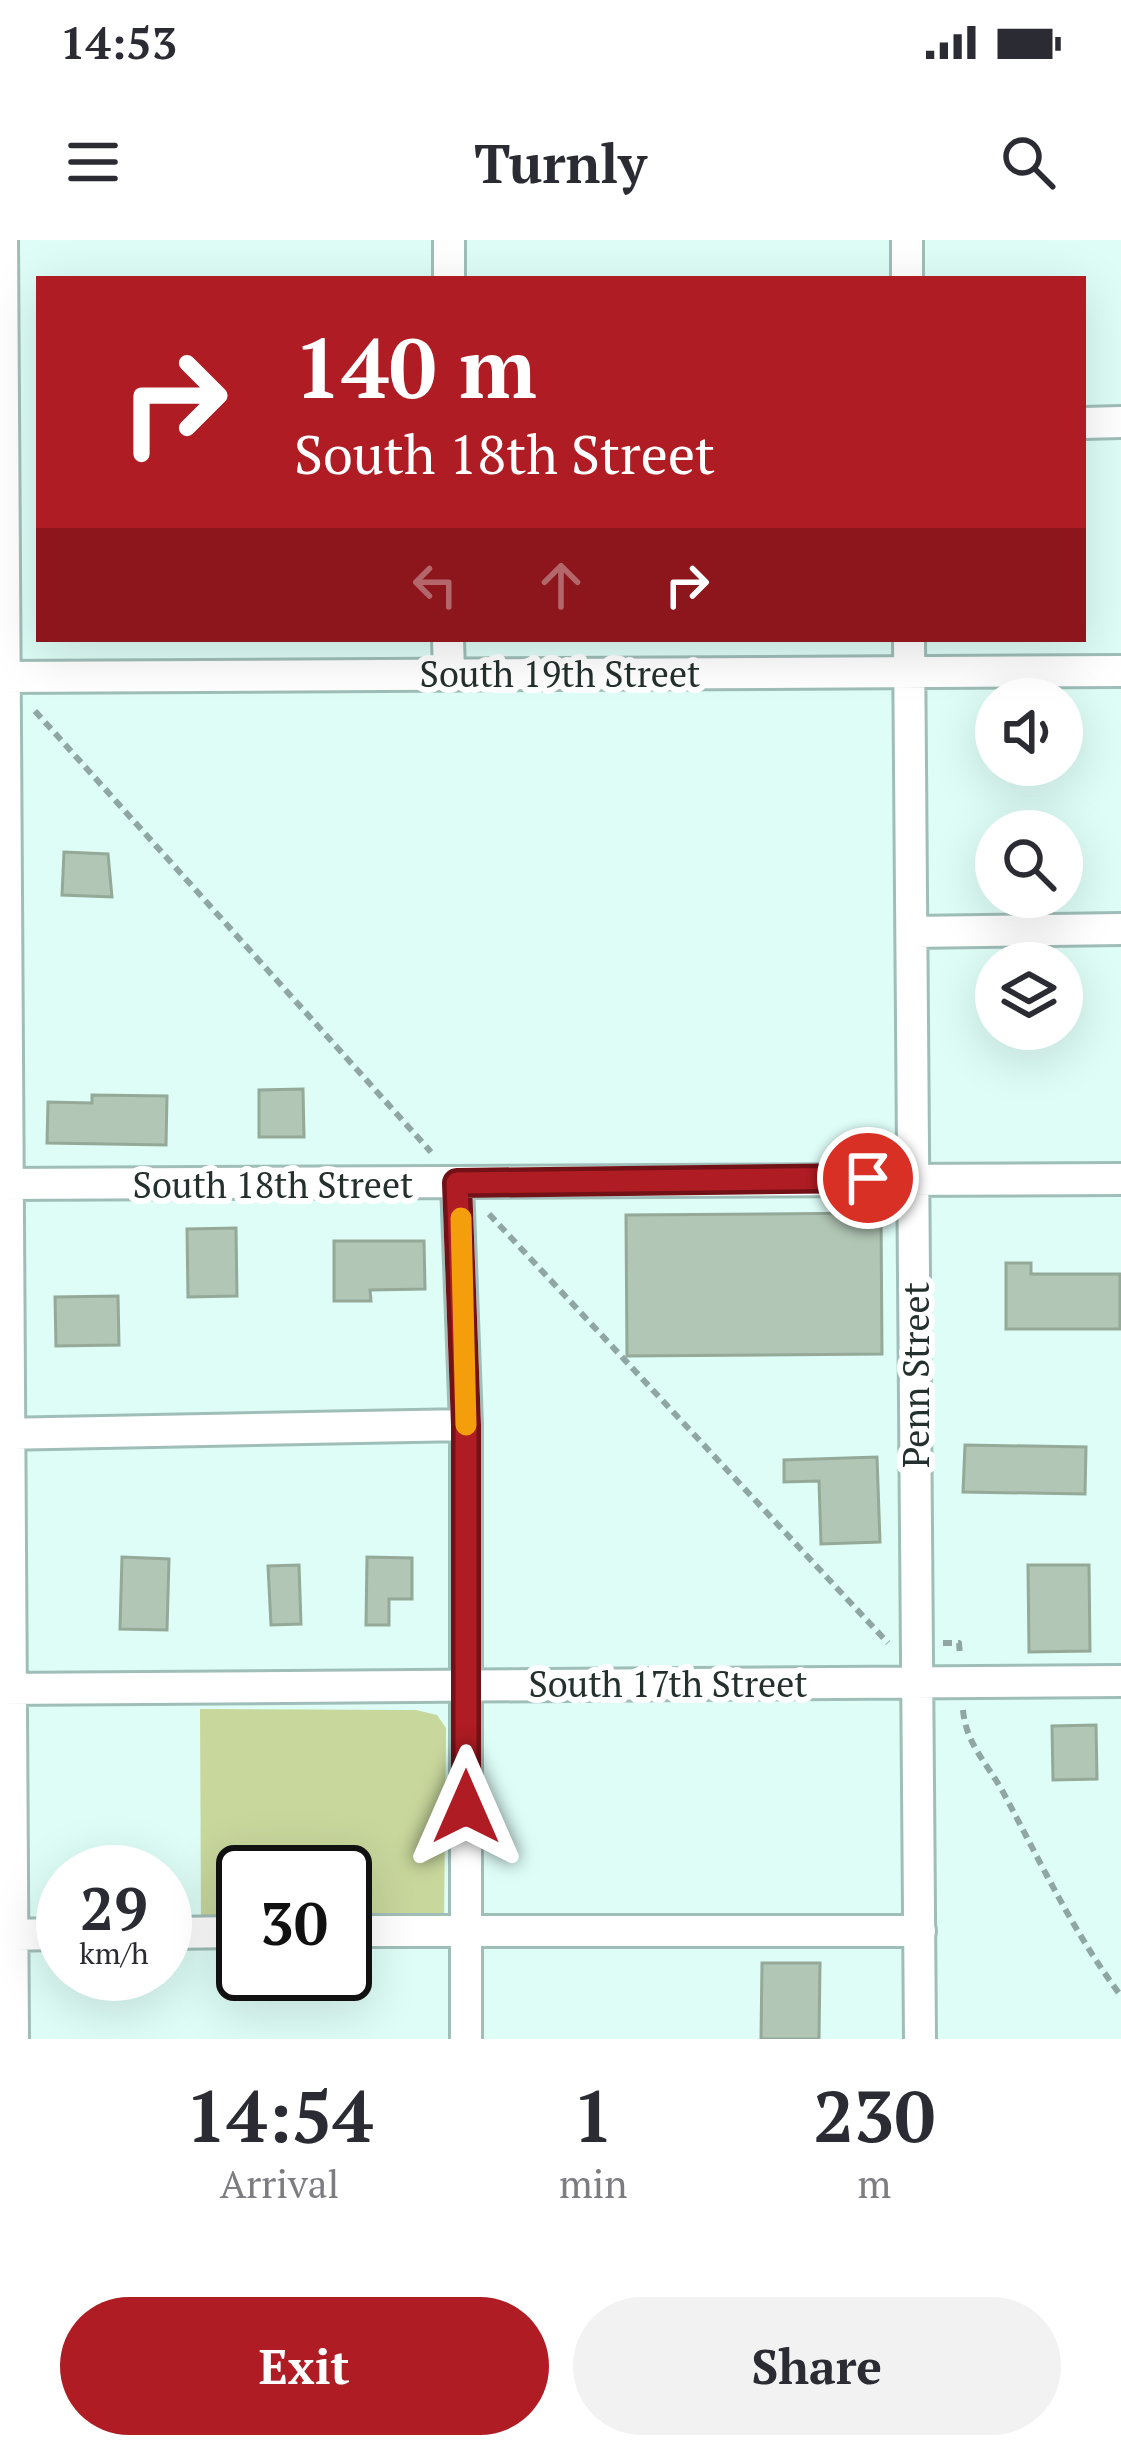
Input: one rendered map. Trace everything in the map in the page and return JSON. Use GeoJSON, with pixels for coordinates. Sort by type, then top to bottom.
{"type":"FeatureCollection","features":[{"type":"Feature","properties":{"kind":"street"},"geometry":{"type":"LineString","coordinates":[[2,240],[7,1935],[13,2039]]}},
{"type":"Feature","properties":{"kind":"street"},"geometry":{"type":"LineString","coordinates":[[449,240],[449,276]]}},
{"type":"Feature","properties":{"kind":"street"},"geometry":{"type":"LineString","coordinates":[[907,240],[907,276]]}},
{"type":"Feature","properties":{"kind":"street"},"geometry":{"type":"LineString","coordinates":[[1086,423],[1121,422]]}},
{"type":"Feature","properties":{"kind":"street"},"geometry":{"type":"LineString","coordinates":[[448,642],[449,674]]}},
{"type":"Feature","properties":{"kind":"street","name":"Penn Street"},"geometry":{"type":"LineString","coordinates":[[909,642],[920,2039]]}},
{"type":"Feature","properties":{"kind":"street","name":"South 19th Street"},"geometry":{"type":"LineString","coordinates":[[2,677],[1121,671]]}},
{"type":"Feature","properties":{"kind":"street"},"geometry":{"type":"LineString","coordinates":[[912,932],[1121,929]]}},
{"type":"Feature","properties":{"kind":"street","name":"South 18th Street"},"geometry":{"type":"LineString","coordinates":[[5,1184],[1121,1179]]}},
{"type":"Feature","properties":{"kind":"street"},"geometry":{"type":"LineString","coordinates":[[457,1183],[466,1425],[466,2039]]}},
{"type":"Feature","properties":{"kind":"street"},"geometry":{"type":"LineString","coordinates":[[6,1434],[466,1425]]}},
{"type":"Feature","properties":{"kind":"street","name":"South 17th Street"},"geometry":{"type":"LineString","coordinates":[[7,1689],[1121,1681]]}},
{"type":"Feature","properties":{"kind":"street"},"geometry":{"type":"LineString","coordinates":[[372,1931],[920,1931]]}},
{"type":"Feature","properties":{"kind":"path"},"geometry":{"type":"LineString","coordinates":[[2,677],[457,1183],[528,1252],[885,1643],[959,1642],[965,1736],[994,1774],[1068,1923],[1121,1996]]}},
{"type":"Feature","properties":{"kind":"green space"},"geometry":{"type":"Polygon","coordinates":[[[200,1709],[416,1710],[437,1715],[446,1728],[444,1921],[372,1922],[372,1845],[216,1845],[216,1923],[201,1923],[200,1709]]]}},
{"type":"Feature","properties":{"kind":"building"},"geometry":{"type":"Polygon","coordinates":[[[64,852],[108,854],[112,897],[62,895],[64,852]]]}},
{"type":"Feature","properties":{"kind":"building"},"geometry":{"type":"Polygon","coordinates":[[[303,1089],[304,1137],[259,1137],[259,1090],[303,1089]]]}},
{"type":"Feature","properties":{"kind":"building"},"geometry":{"type":"Polygon","coordinates":[[[92,1095],[167,1096],[166,1145],[47,1143],[48,1102],[92,1103],[92,1095]]]}},
{"type":"Feature","properties":{"kind":"building"},"geometry":{"type":"Polygon","coordinates":[[[881,1213],[882,1354],[627,1356],[626,1215],[881,1213]]]}},
{"type":"Feature","properties":{"kind":"building"},"geometry":{"type":"Polygon","coordinates":[[[236,1228],[237,1296],[188,1297],[187,1229],[236,1228]]]}},
{"type":"Feature","properties":{"kind":"building"},"geometry":{"type":"Polygon","coordinates":[[[334,1241],[424,1241],[425,1289],[370,1290],[371,1301],[334,1301],[334,1241]]]}},
{"type":"Feature","properties":{"kind":"building"},"geometry":{"type":"Polygon","coordinates":[[[1006,1263],[1031,1263],[1031,1274],[1120,1274],[1120,1329],[1006,1329],[1006,1263]]]}},
{"type":"Feature","properties":{"kind":"building"},"geometry":{"type":"Polygon","coordinates":[[[118,1296],[119,1345],[56,1346],[55,1297],[118,1296]]]}},
{"type":"Feature","properties":{"kind":"building"},"geometry":{"type":"Polygon","coordinates":[[[965,1445],[1086,1447],[1085,1494],[963,1492],[965,1445]]]}},
{"type":"Feature","properties":{"kind":"building"},"geometry":{"type":"Polygon","coordinates":[[[877,1457],[880,1542],[821,1544],[819,1481],[784,1482],[784,1460],[877,1457]]]}},
{"type":"Feature","properties":{"kind":"building"},"geometry":{"type":"Polygon","coordinates":[[[122,1557],[169,1559],[167,1630],[120,1629],[122,1557]]]}},
{"type":"Feature","properties":{"kind":"building"},"geometry":{"type":"Polygon","coordinates":[[[367,1557],[412,1558],[412,1599],[389,1599],[389,1625],[366,1625],[367,1557]]]}},
{"type":"Feature","properties":{"kind":"building"},"geometry":{"type":"Polygon","coordinates":[[[299,1565],[301,1624],[271,1625],[268,1566],[299,1565]]]}},
{"type":"Feature","properties":{"kind":"building"},"geometry":{"type":"Polygon","coordinates":[[[1028,1565],[1089,1565],[1090,1651],[1029,1652],[1028,1565]]]}},
{"type":"Feature","properties":{"kind":"building"},"geometry":{"type":"Polygon","coordinates":[[[1096,1725],[1097,1779],[1053,1780],[1052,1726],[1096,1725]]]}},
{"type":"Feature","properties":{"kind":"building"},"geometry":{"type":"Polygon","coordinates":[[[762,1963],[820,1963],[819,2039],[761,2039],[762,1963]]]}},
{"type":"Feature","properties":{"kind":"slow traffic"},"geometry":{"type":"LineString","coordinates":[[461,1218],[466,1425]]}},
{"type":"Feature","properties":{"kind":"route"},"geometry":{"type":"LineString","coordinates":[[466,1807],[466,1425],[457,1183],[868,1178]]}}]}
